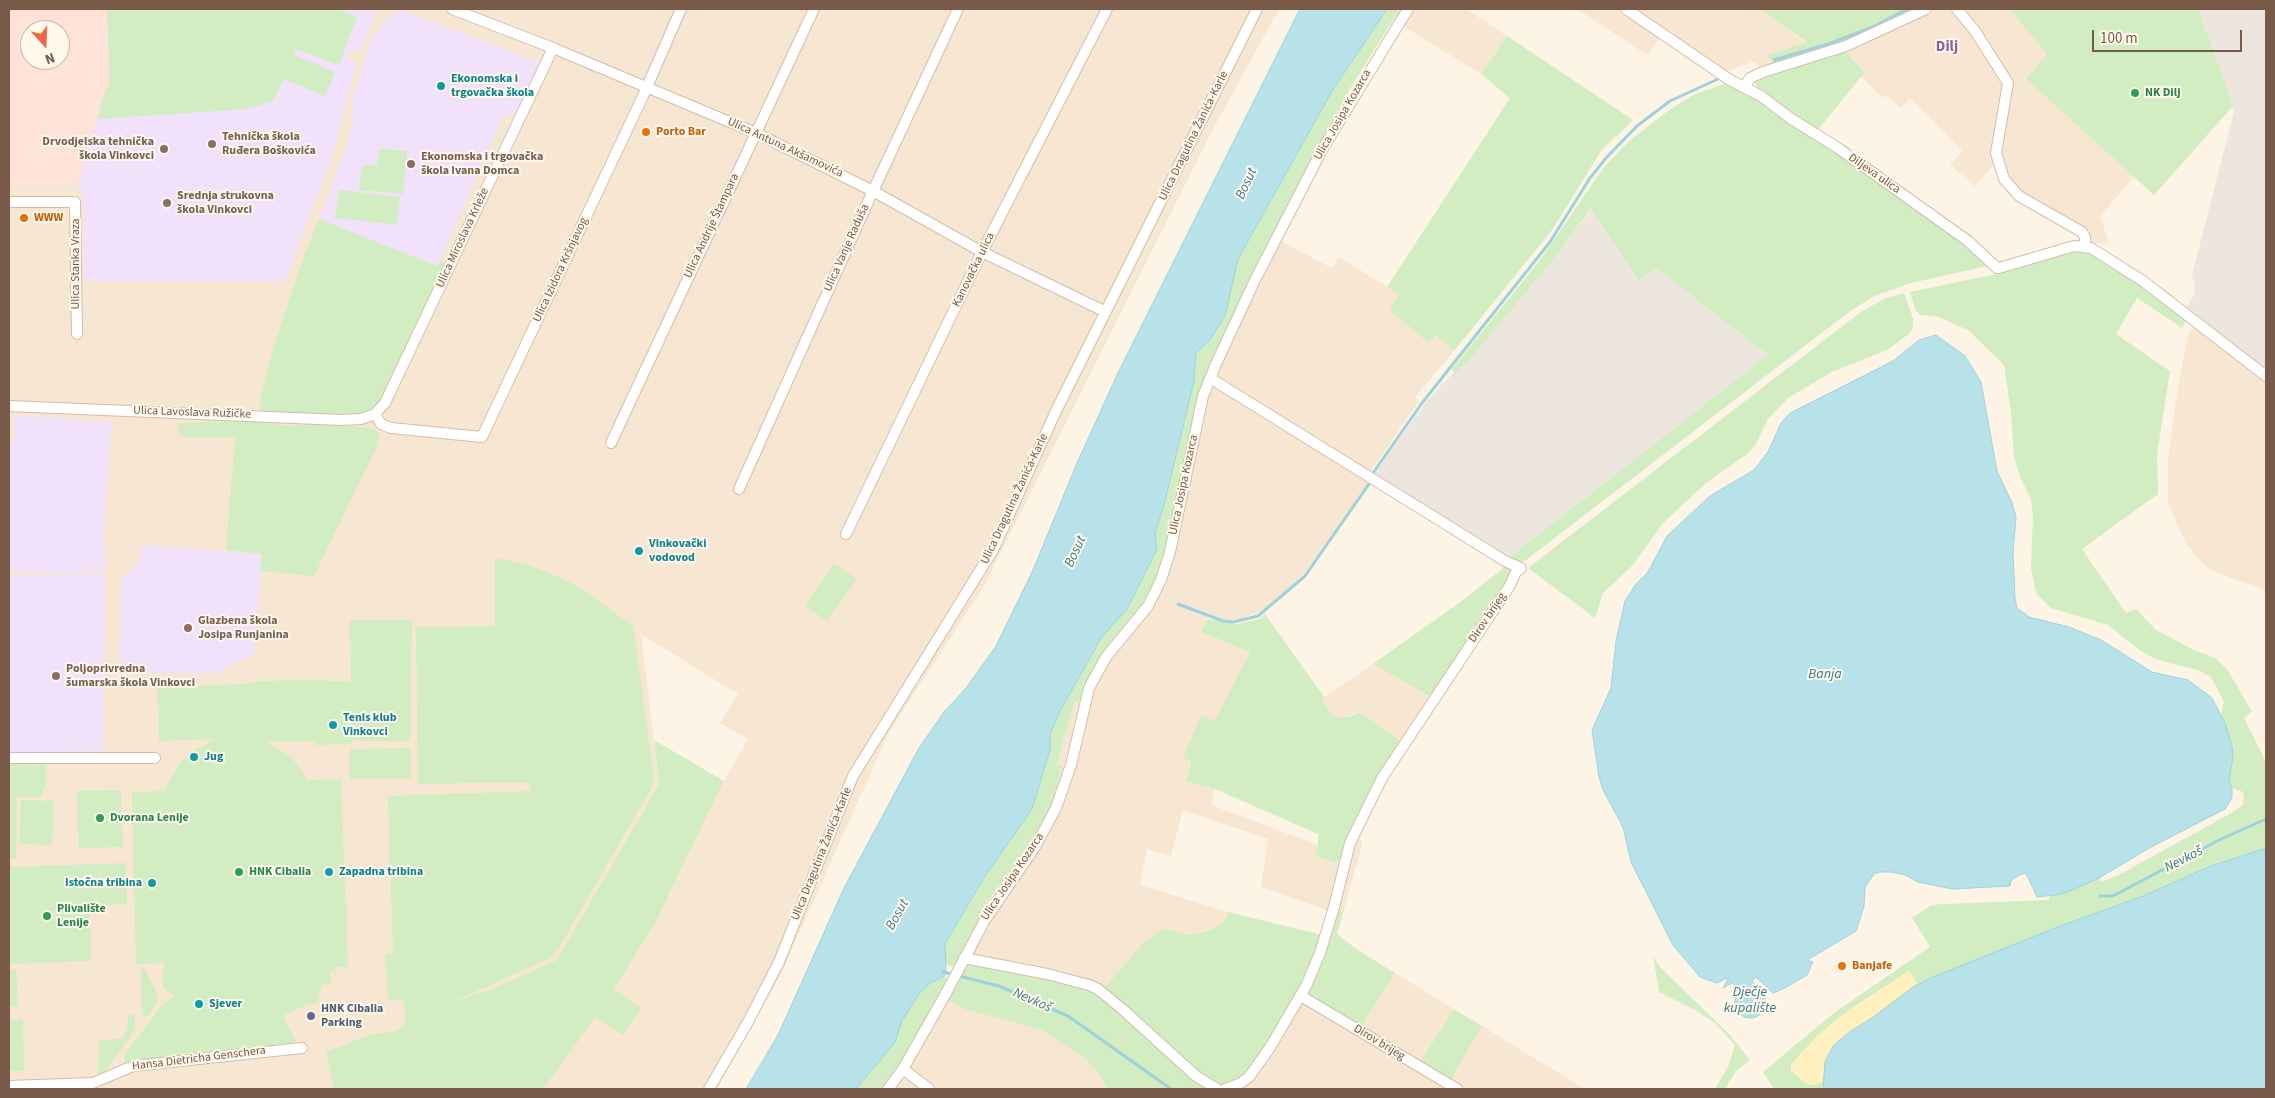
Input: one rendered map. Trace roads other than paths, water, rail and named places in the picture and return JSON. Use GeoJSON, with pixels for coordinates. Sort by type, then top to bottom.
{"type":"FeatureCollection","features":[{"type":"Feature","properties":{"kind":"street","name":"Ulica Antuna Akšamovića"},"geometry":{"type":"LineString","coordinates":[[452,9],[553,48],[756,133],[872,191],[982,252],[1106,312]]}},
{"type":"Feature","properties":{"kind":"street","name":"Ulica Izidora Kršnjavog"},"geometry":{"type":"LineString","coordinates":[[375,414],[381,424],[391,428],[482,437],[648,87],[682,9]]}},
{"type":"Feature","properties":{"kind":"street","name":"Ulica Andrije Štampara"},"geometry":{"type":"LineString","coordinates":[[611,443],[814,9]]}},
{"type":"Feature","properties":{"kind":"street","name":"Ulica Vanje Raduša"},"geometry":{"type":"LineString","coordinates":[[738,489],[872,191],[958,9]]}},
{"type":"Feature","properties":{"kind":"street","name":"Kanovačka ulica"},"geometry":{"type":"LineString","coordinates":[[846,534],[982,252],[1107,9]]}},
{"type":"Feature","properties":{"kind":"street","name":"Ulica Dragutina Žanića-Karle"},"geometry":{"type":"LineString","coordinates":[[709,1089],[748,1022],[779,962],[853,776],[994,548],[1055,413],[1257,9]]}},
{"type":"Feature","properties":{"kind":"street","name":"Ulica Josipa Kozarca"},"geometry":{"type":"LineString","coordinates":[[888,1089],[903,1069],[996,902],[1035,848],[1056,808],[1071,765],[1090,688],[1106,657],[1148,606],[1161,580],[1170,552],[1203,396],[1210,378],[1254,282],[1322,150],[1408,9]]}},
{"type":"Feature","properties":{"kind":"street","name":"Diljeva ulica"},"geometry":{"type":"LineString","coordinates":[[1626,9],[1730,80],[1745,86],[1838,148],[1968,241],[1998,268],[2074,246],[2101,252],[2143,281],[2266,376]]}},
{"type":"Feature","properties":{"kind":"street"},"geometry":{"type":"LineString","coordinates":[[1745,86],[1750,78],[1763,72],[1846,46],[1926,9]]}},
{"type":"Feature","properties":{"kind":"street"},"geometry":{"type":"LineString","coordinates":[[1957,9],[1976,31],[2008,83],[1996,153],[2004,179],[2019,196],[2082,232],[2085,238],[2085,247]]}},
{"type":"Feature","properties":{"kind":"street","name":"Ulica Miroslava Krleže"},"geometry":{"type":"LineString","coordinates":[[375,414],[384,403],[553,48]]}},
{"type":"Feature","properties":{"kind":"street","name":"Ulica Stanka Vraza"},"geometry":{"type":"LineString","coordinates":[[9,202],[76,202],[77,334]]}},
{"type":"Feature","properties":{"kind":"street","name":"Dirov brijeg"},"geometry":{"type":"LineString","coordinates":[[1210,378],[1505,561],[1521,568],[1516,572],[1509,587],[1382,778],[1350,843],[1322,945],[1300,996],[1269,1049],[1249,1077],[1239,1084],[1224,1089]]}},
{"type":"Feature","properties":{"kind":"street","name":"Ulica Lavoslava Ružičke"},"geometry":{"type":"LineString","coordinates":[[9,406],[341,420],[361,419],[375,414]]}},
{"type":"Feature","properties":{"kind":"street"},"geometry":{"type":"LineString","coordinates":[[9,758],[155,758]]}},
{"type":"Feature","properties":{"kind":"street"},"geometry":{"type":"LineString","coordinates":[[962,962],[1047,974],[1089,985],[1106,994],[1196,1076],[1217,1089]]}},
{"type":"Feature","properties":{"kind":"street","name":"Dirov brijeg"},"geometry":{"type":"LineString","coordinates":[[1300,996],[1457,1089]]}},
{"type":"Feature","properties":{"kind":"street","name":"Hansa Dietricha Genschera"},"geometry":{"type":"LineString","coordinates":[[9,1086],[93,1083],[133,1066],[302,1048]]}},
{"type":"Feature","properties":{"kind":"street"},"geometry":{"type":"LineString","coordinates":[[903,1069],[928,1089]]}},
{"type":"Feature","properties":{"kind":"water","name":"Bosut"},"geometry":{"type":"Polygon","coordinates":[[[1300,9],[1387,9],[1332,91],[1238,259],[1225,316],[1209,341],[1196,352],[1194,381],[1164,505],[1155,534],[1157,549],[1127,609],[1101,638],[1059,713],[1050,735],[1050,750],[1032,809],[985,876],[945,944],[946,972],[944,976],[929,984],[918,995],[902,1021],[895,1042],[856,1089],[746,1089],[778,1035],[844,888],[919,748],[944,712],[966,688],[996,646],[1033,570],[1077,463],[1117,375],[1300,9]]]}},
{"type":"Feature","properties":{"kind":"water","name":"Banja"},"geometry":{"type":"Polygon","coordinates":[[[1936,335],[1965,356],[1981,382],[1997,471],[2012,503],[2016,517],[2013,553],[2017,608],[2029,617],[2069,627],[2101,640],[2152,672],[2188,680],[2212,698],[2225,723],[2232,746],[2233,757],[2229,781],[2232,788],[2232,798],[2225,809],[2151,847],[2099,878],[2068,892],[2054,895],[2037,897],[2026,873],[2019,875],[2011,881],[2010,886],[1952,889],[1918,882],[1905,875],[1892,872],[1874,874],[1865,887],[1864,906],[1856,931],[1807,960],[1813,962],[1807,975],[1785,988],[1773,993],[1756,977],[1752,981],[1763,992],[1767,1005],[1758,1016],[1752,1018],[1744,1017],[1739,1013],[1734,1004],[1739,990],[1732,983],[1723,988],[1729,977],[1717,983],[1700,977],[1673,945],[1631,862],[1623,827],[1603,790],[1599,777],[1592,730],[1611,688],[1616,641],[1625,601],[1636,584],[1648,572],[1667,536],[1710,496],[1754,470],[1768,452],[1781,423],[1790,413],[1893,361],[1919,340],[1936,335]]]}},
{"type":"Feature","properties":{"kind":"water"},"geometry":{"type":"Polygon","coordinates":[[[2266,848],[2266,1089],[1823,1089],[1825,1062],[1833,1046],[1848,1033],[1872,1018],[1913,987],[1933,977],[2055,928],[2143,896],[2211,866],[2266,848]]]}},
{"type":"Feature","properties":{"kind":"waterway"},"geometry":{"type":"LineString","coordinates":[[1774,60],[1828,44],[1873,27],[1907,9]]}},
{"type":"Feature","properties":{"kind":"waterway"},"geometry":{"type":"LineString","coordinates":[[1373,473],[1422,403],[1550,242],[1590,178],[1606,158],[1637,126],[1670,101],[1718,79]]}},
{"type":"Feature","properties":{"kind":"waterway"},"geometry":{"type":"LineString","coordinates":[[1178,604],[1223,621],[1233,622],[1258,616],[1305,576],[1369,484]]}},
{"type":"Feature","properties":{"kind":"waterway","name":"Nevkoš"},"geometry":{"type":"LineString","coordinates":[[2100,896],[2113,896],[2219,840],[2266,819]]}},
{"type":"Feature","properties":{"kind":"waterway","name":"Nevkoš"},"geometry":{"type":"LineString","coordinates":[[943,972],[999,986],[1068,1016],[1171,1089]]}},
{"type":"Feature","properties":{"kind":"place","name":"Ekonomska i trgovačka škola"},"geometry":{"type":"Point","coordinates":[441,86]}},
{"type":"Feature","properties":{"kind":"place","name":"NK Dilj"},"geometry":{"type":"Point","coordinates":[2135,93]}},
{"type":"Feature","properties":{"kind":"place","name":"Porto Bar"},"geometry":{"type":"Point","coordinates":[646,132]}},
{"type":"Feature","properties":{"kind":"place","name":"Tehnička škola Ruđera Boškovića"},"geometry":{"type":"Point","coordinates":[212,144]}},
{"type":"Feature","properties":{"kind":"place","name":"Drvodjelska tehnička škola Vinkovci"},"geometry":{"type":"Point","coordinates":[164,149]}},
{"type":"Feature","properties":{"kind":"place","name":"Ekonomska i trgovačka škola Ivana Domca"},"geometry":{"type":"Point","coordinates":[411,164]}},
{"type":"Feature","properties":{"kind":"place","name":"Srednja strukovna škola Vinkovci"},"geometry":{"type":"Point","coordinates":[167,203]}},
{"type":"Feature","properties":{"kind":"place","name":"WWW"},"geometry":{"type":"Point","coordinates":[24,218]}},
{"type":"Feature","properties":{"kind":"place","name":"Vinkovački vodovod"},"geometry":{"type":"Point","coordinates":[639,551]}},
{"type":"Feature","properties":{"kind":"place","name":"Glazbena škola Josipa Runjanina"},"geometry":{"type":"Point","coordinates":[188,628]}},
{"type":"Feature","properties":{"kind":"place","name":"Poljoprivredna šumarska škola Vinkovci"},"geometry":{"type":"Point","coordinates":[56,676]}},
{"type":"Feature","properties":{"kind":"place","name":"Tenis klub Vinkovci"},"geometry":{"type":"Point","coordinates":[333,725]}},
{"type":"Feature","properties":{"kind":"place","name":"Jug"},"geometry":{"type":"Point","coordinates":[194,757]}},
{"type":"Feature","properties":{"kind":"place","name":"Dvorana Lenije"},"geometry":{"type":"Point","coordinates":[100,818]}},
{"type":"Feature","properties":{"kind":"place","name":"HNK Cibalia"},"geometry":{"type":"Point","coordinates":[239,872]}},
{"type":"Feature","properties":{"kind":"place","name":"Zapadna tribina"},"geometry":{"type":"Point","coordinates":[329,872]}},
{"type":"Feature","properties":{"kind":"place","name":"Istočna tribina"},"geometry":{"type":"Point","coordinates":[152,883]}},
{"type":"Feature","properties":{"kind":"place","name":"Plivalište Lenije"},"geometry":{"type":"Point","coordinates":[47,916]}},
{"type":"Feature","properties":{"kind":"place","name":"Banjafe"},"geometry":{"type":"Point","coordinates":[1842,966]}},
{"type":"Feature","properties":{"kind":"place","name":"Sjever"},"geometry":{"type":"Point","coordinates":[199,1004]}},
{"type":"Feature","properties":{"kind":"place","name":"HNK Cibalia Parking"},"geometry":{"type":"Point","coordinates":[311,1016]}},
{"type":"Feature","properties":{"kind":"district","name":"Dilj"},"geometry":{"type":"Point","coordinates":[1947,48]}},
{"type":"Feature","properties":{"kind":"water label","name":"Dječje kupalište"},"geometry":{"type":"Point","coordinates":[1750,1002]}}]}
